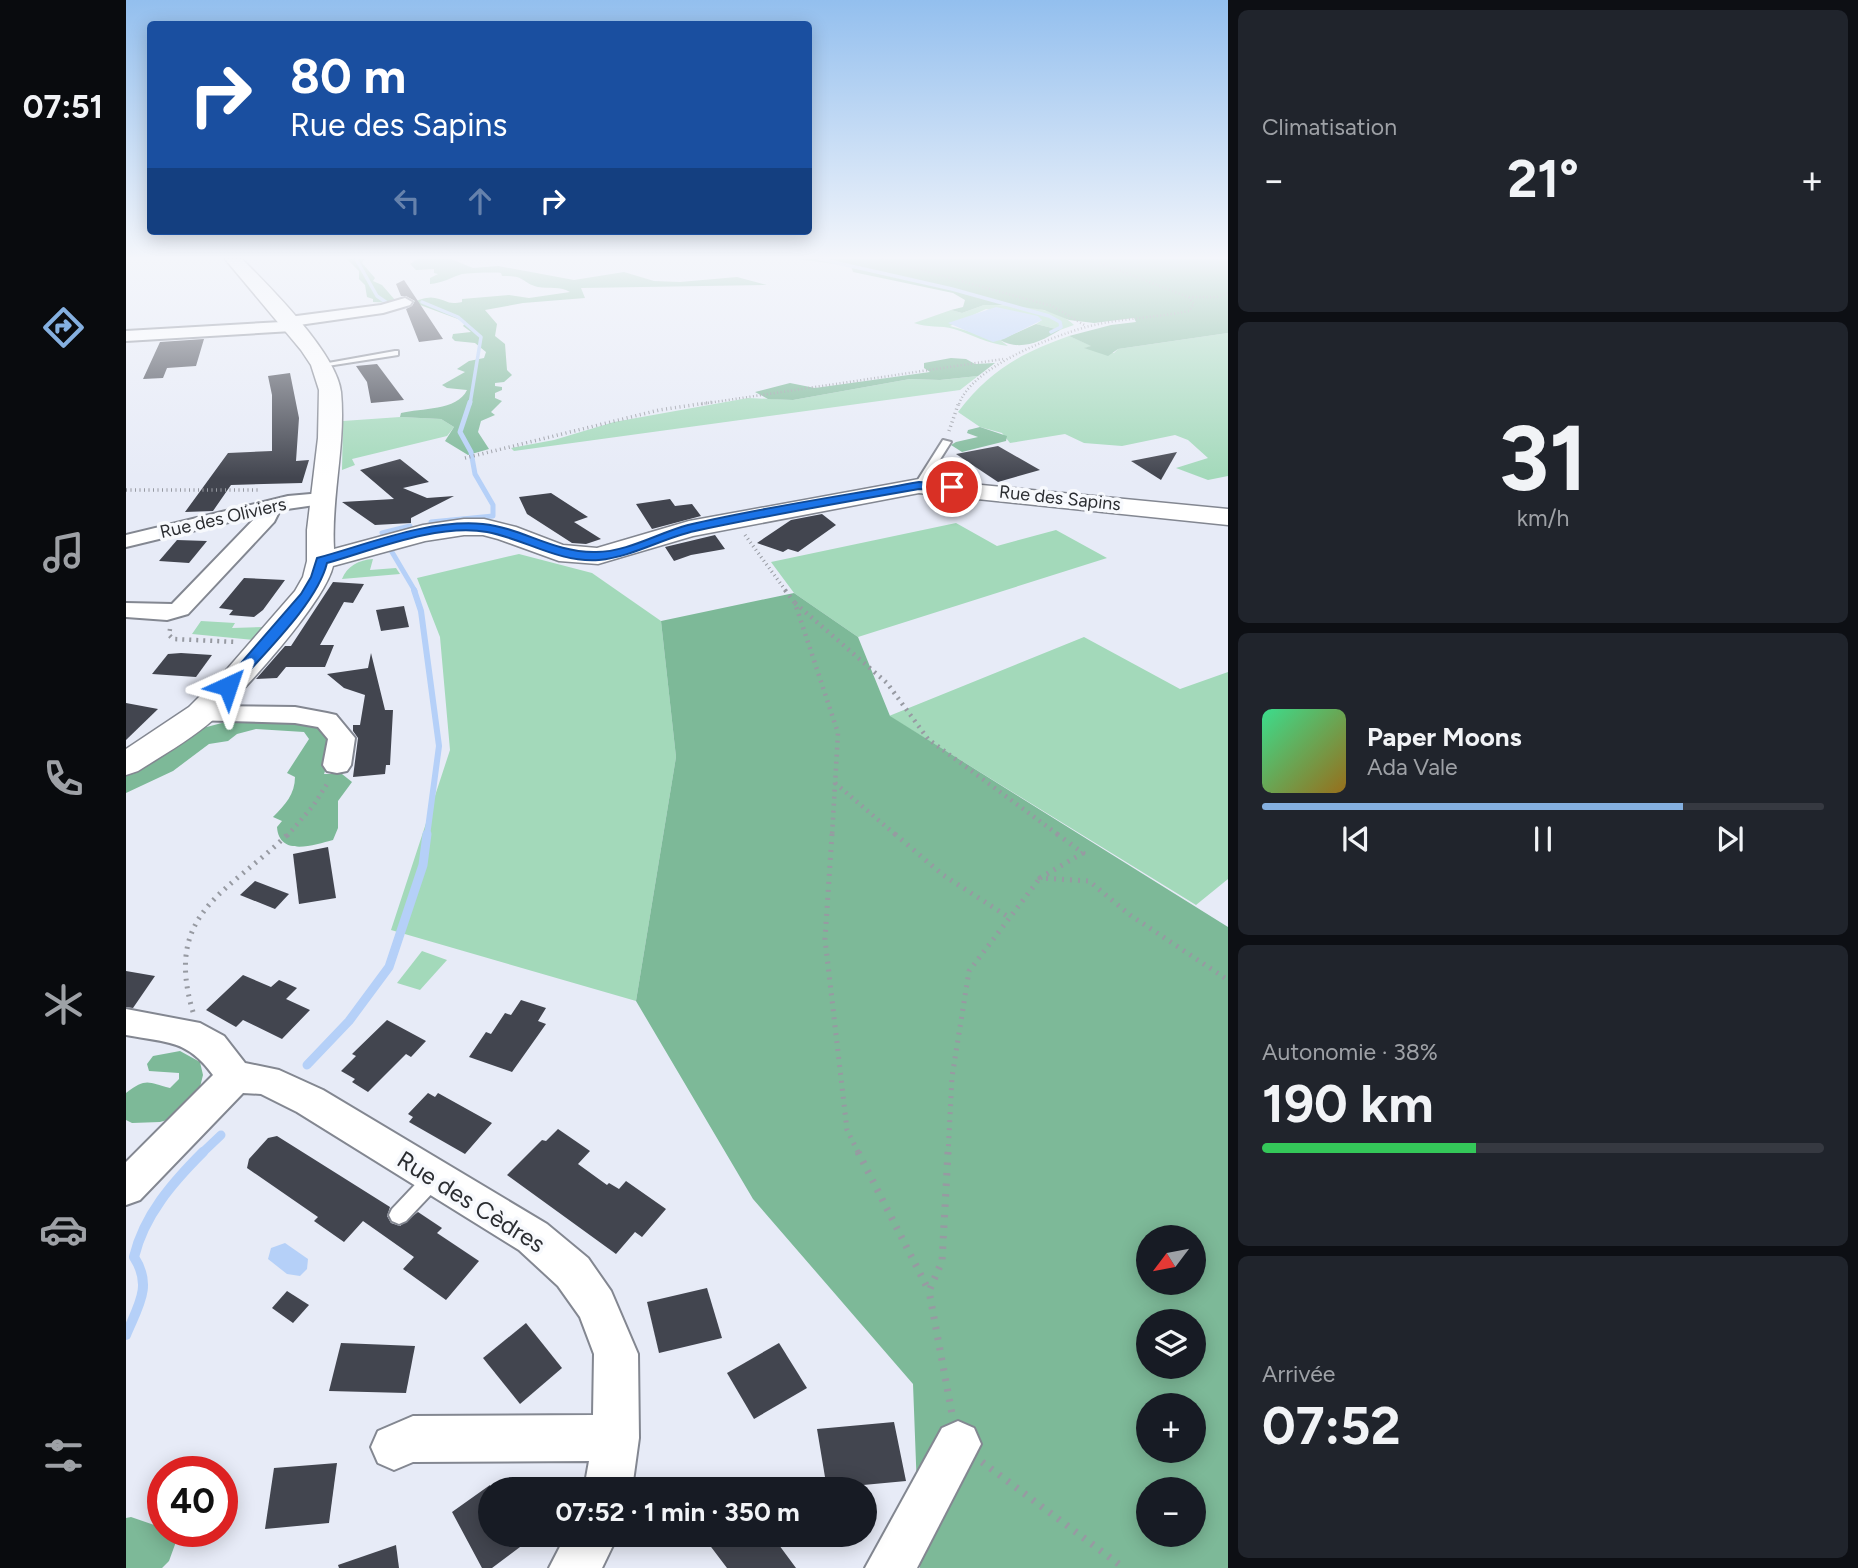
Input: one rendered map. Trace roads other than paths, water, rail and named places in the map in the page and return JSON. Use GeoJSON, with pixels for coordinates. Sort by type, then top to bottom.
{"type":"FeatureCollection","features":[{"type":"Feature","properties":{"kind":"street"},"geometry":{"type":"LineString","coordinates":[[126,336],[178,332]]}},
{"type":"Feature","properties":{"kind":"street"},"geometry":{"type":"LineString","coordinates":[[126,764],[201,714],[306,596],[317,577],[321,561],[322,499],[329,438],[330,390],[321,365],[296,332]]}},
{"type":"Feature","properties":{"kind":"street","name":"Rue des Sapins"},"geometry":{"type":"LineString","coordinates":[[321,561],[423,533],[464,527],[484,527],[507,533],[559,553],[598,556],[619,552],[689,529],[919,486],[1228,517]]}},
{"type":"Feature","properties":{"kind":"street","name":"Rue des Oliviers"},"geometry":{"type":"LineString","coordinates":[[126,541],[280,503],[322,499]]}},
{"type":"Feature","properties":{"kind":"street"},"geometry":{"type":"LineString","coordinates":[[126,610],[174,612],[180,609],[280,503]]}},
{"type":"Feature","properties":{"kind":"street"},"geometry":{"type":"LineString","coordinates":[[201,714],[295,715],[327,721],[342,738],[337,765]]}},
{"type":"Feature","properties":{"kind":"street"},"geometry":{"type":"LineString","coordinates":[[126,1022],[188,1033],[212,1046],[235,1077],[126,1188]]}},
{"type":"Feature","properties":{"kind":"street","name":"Rue des Cèdres"},"geometry":{"type":"LineString","coordinates":[[235,1077],[266,1080],[310,1101],[533,1237],[573,1272],[596,1305],[616,1354],[616,1438],[610,1477]]}},
{"type":"Feature","properties":{"kind":"street"},"geometry":{"type":"LineString","coordinates":[[394,1447],[412,1439],[616,1438]]}},
{"type":"Feature","properties":{"kind":"street"},"geometry":{"type":"LineString","coordinates":[[890,1568],[958,1444]]}},
{"type":"Feature","properties":{"kind":"street"},"geometry":{"type":"LineString","coordinates":[[574,1568],[587,1547]]}},
{"type":"Feature","properties":{"kind":"lane"},"geometry":{"type":"LineString","coordinates":[[321,365],[395,353]]}},
{"type":"Feature","properties":{"kind":"lane"},"geometry":{"type":"LineString","coordinates":[[919,486],[946,442]]}},
{"type":"Feature","properties":{"kind":"lane"},"geometry":{"type":"LineString","coordinates":[[399,1215],[435,1177]]}},
{"type":"Feature","properties":{"kind":"water"},"geometry":{"type":"Polygon","coordinates":[[[970,332],[1018,332],[1004,339],[993,342],[970,332]]]}},
{"type":"Feature","properties":{"kind":"water"},"geometry":{"type":"Polygon","coordinates":[[[285,1243],[308,1259],[307,1269],[300,1276],[287,1274],[268,1259],[271,1248],[285,1243]]]}},
{"type":"Feature","properties":{"kind":"waterway"},"geometry":{"type":"LineString","coordinates":[[470,404],[481,337],[475,332]]}},
{"type":"Feature","properties":{"kind":"waterway"},"geometry":{"type":"LineString","coordinates":[[431,522],[493,516],[493,505],[475,474],[471,452],[460,432],[470,402]]}},
{"type":"Feature","properties":{"kind":"waterway"},"geometry":{"type":"LineString","coordinates":[[382,533],[410,526]]}},
{"type":"Feature","properties":{"kind":"waterway"},"geometry":{"type":"LineString","coordinates":[[389,547],[415,591]]}},
{"type":"Feature","properties":{"kind":"waterway"},"geometry":{"type":"LineString","coordinates":[[414,590],[421,611],[439,746],[427,836]]}},
{"type":"Feature","properties":{"kind":"waterway"},"geometry":{"type":"LineString","coordinates":[[307,1065],[349,1021],[389,967],[423,865],[427,834]]}},
{"type":"Feature","properties":{"kind":"waterway"},"geometry":{"type":"LineString","coordinates":[[202,1153],[221,1135]]}},
{"type":"Feature","properties":{"kind":"waterway"},"geometry":{"type":"LineString","coordinates":[[126,1335],[142,1296],[140,1267],[134,1257],[145,1227],[161,1200],[202,1153]]}}]}
